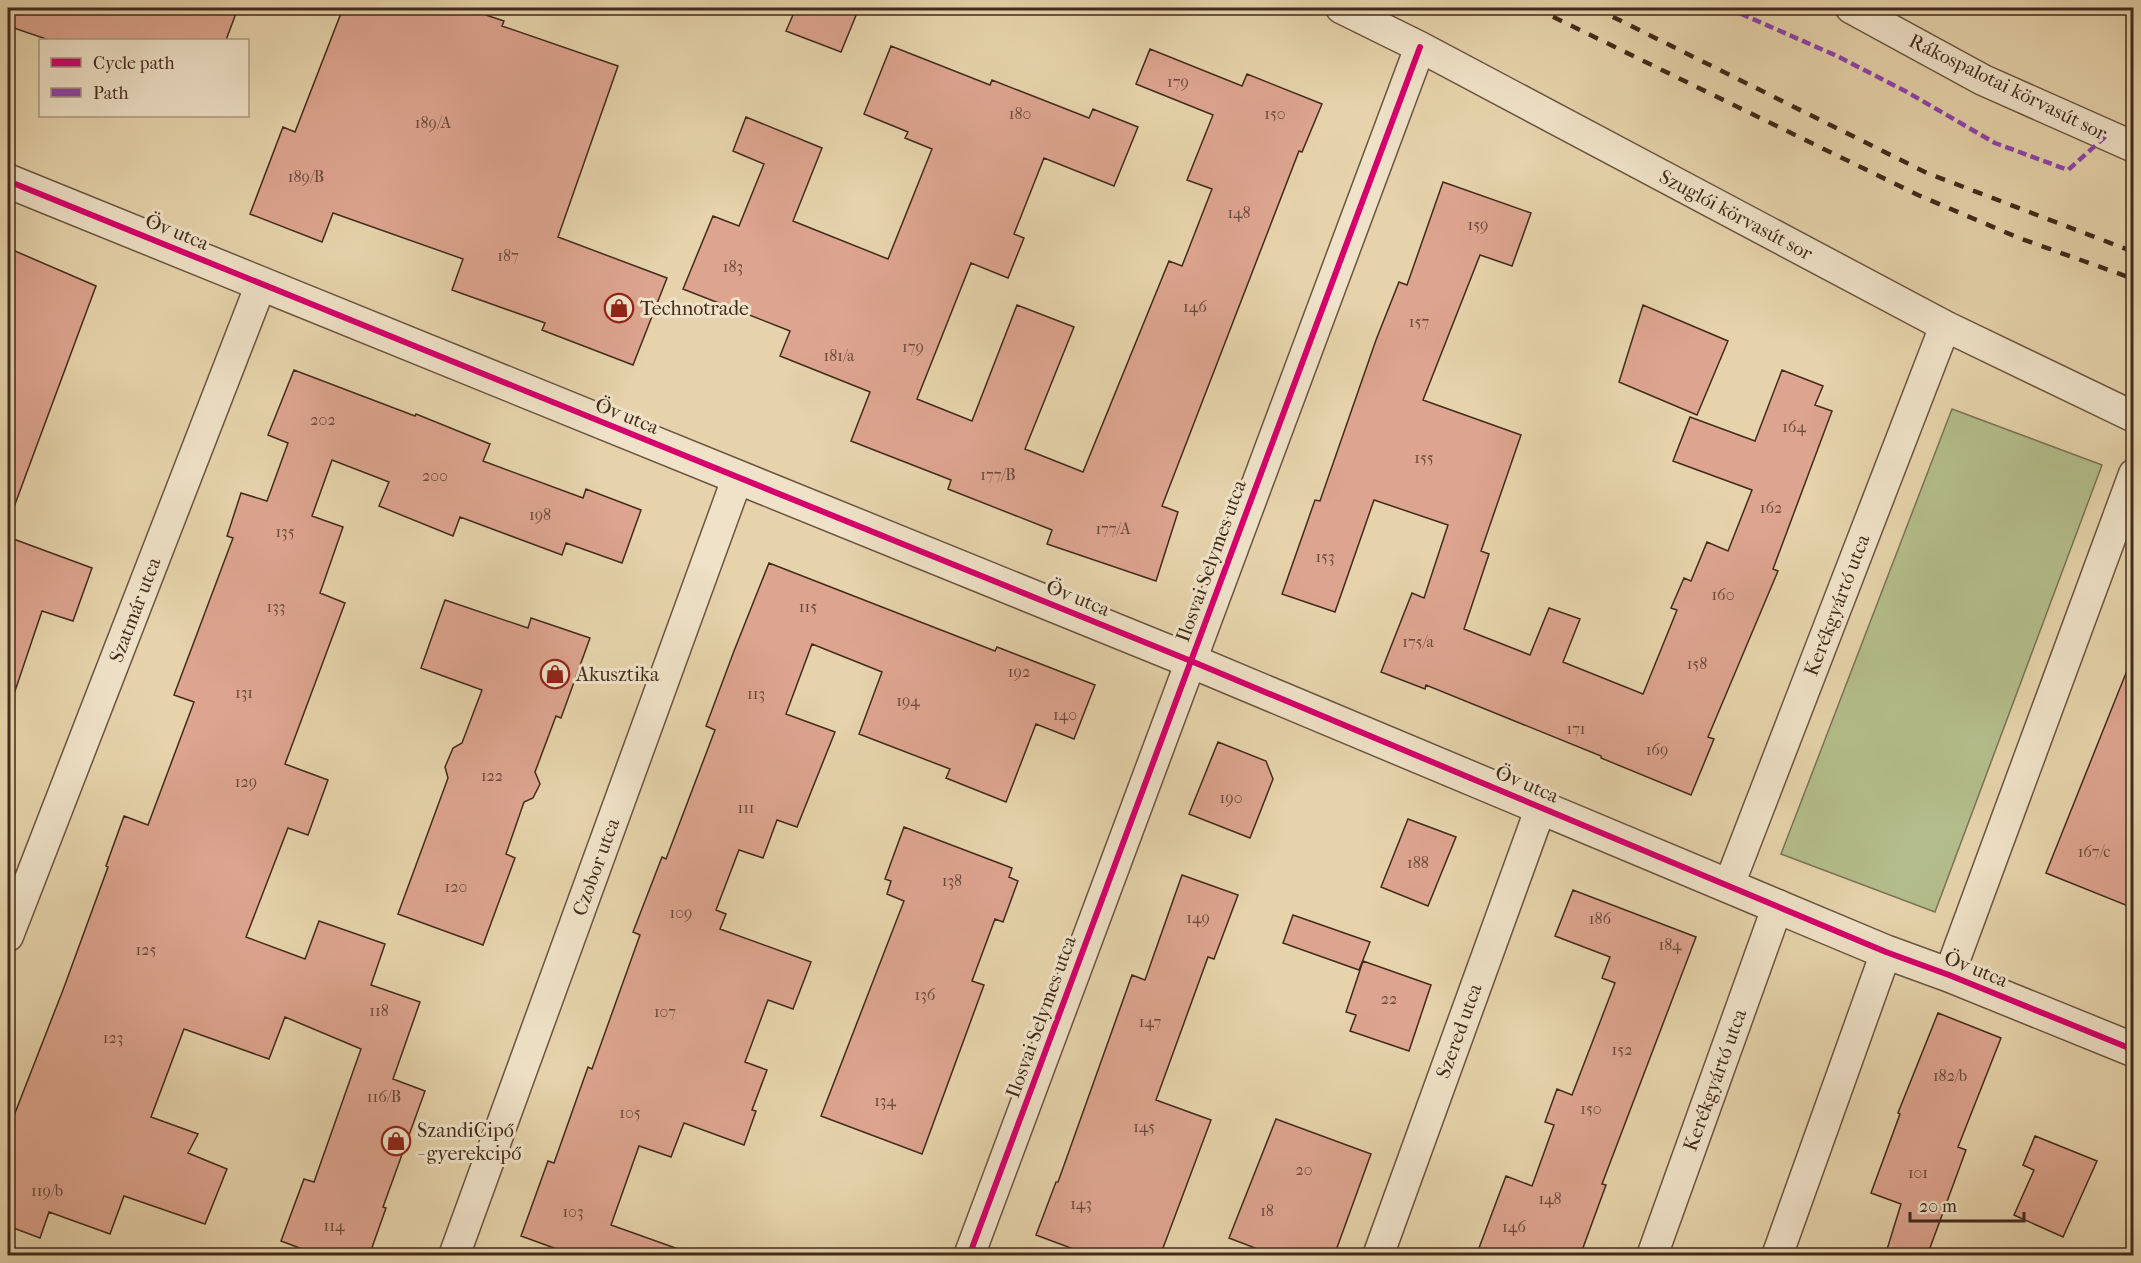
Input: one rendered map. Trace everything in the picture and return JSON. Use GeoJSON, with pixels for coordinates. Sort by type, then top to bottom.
{"type":"FeatureCollection","features":[{"type":"Feature","properties":{"kind":"street","name":"Szuglói körvasút sor"},"geometry":{"type":"LineString","coordinates":[[1341,8],[1420,47],[1945,326],[2133,417]]}},
{"type":"Feature","properties":{"kind":"street","name":"Rákospalotai körvasút sor"},"geometry":{"type":"LineString","coordinates":[[1851,8],[1983,80],[2133,147]]}},
{"type":"Feature","properties":{"kind":"street","name":"Ilosvai Selymes utca"},"geometry":{"type":"LineString","coordinates":[[969,1256],[1420,47]]}},
{"type":"Feature","properties":{"kind":"street","name":"Öv utca"},"geometry":{"type":"LineString","coordinates":[[8,181],[1191,661],[1886,952],[1949,975],[2133,1050]]}},
{"type":"Feature","properties":{"kind":"street","name":"Szatmár utca"},"geometry":{"type":"LineString","coordinates":[[8,936],[261,284]]}},
{"type":"Feature","properties":{"kind":"street","name":"Kerékgyártó utca"},"geometry":{"type":"LineString","coordinates":[[1729,885],[1945,326]]}},
{"type":"Feature","properties":{"kind":"street"},"geometry":{"type":"LineString","coordinates":[[1949,975],[2133,474]]}},
{"type":"Feature","properties":{"kind":"street","name":"Czobor utca"},"geometry":{"type":"LineString","coordinates":[[454,1256],[737,478]]}},
{"type":"Feature","properties":{"kind":"street","name":"Szered utca"},"geometry":{"type":"LineString","coordinates":[[1377,1256],[1541,807]]}},
{"type":"Feature","properties":{"kind":"street","name":"Kerékgyártó utca"},"geometry":{"type":"LineString","coordinates":[[1652,1256],[1778,905]]}},
{"type":"Feature","properties":{"kind":"street"},"geometry":{"type":"LineString","coordinates":[[1777,1256],[1886,952]]}},
{"type":"Feature","properties":{"kind":"green space"},"geometry":{"type":"Polygon","coordinates":[[[1952,409],[2102,465],[1935,912],[1781,854],[1952,409]]]}},
{"type":"Feature","properties":{"kind":"building"},"geometry":{"type":"Polygon","coordinates":[[[8,8],[238,8],[226,39],[46,39],[8,26],[8,8]]]}},
{"type":"Feature","properties":{"kind":"building"},"geometry":{"type":"Polygon","coordinates":[[[343,8],[465,8],[504,21],[502,26],[618,66],[558,237],[667,278],[633,365],[542,330],[545,323],[452,290],[463,259],[333,213],[322,242],[250,214],[283,127],[295,132],[343,8]]]}},
{"type":"Feature","properties":{"kind":"building"},"geometry":{"type":"Polygon","coordinates":[[[796,8],[859,8],[841,52],[786,31],[796,8]]]}},
{"type":"Feature","properties":{"kind":"building"},"geometry":{"type":"Polygon","coordinates":[[[891,46],[990,85],[992,80],[1089,118],[1093,109],[1138,127],[1114,186],[1044,158],[1014,234],[1024,238],[1008,278],[971,263],[917,399],[972,421],[1017,305],[1074,327],[1025,449],[1083,472],[1169,261],[1182,266],[1212,189],[1187,180],[1213,115],[1136,84],[1150,49],[1242,86],[1247,74],[1322,104],[1302,152],[1299,151],[1162,506],[1178,512],[1156,581],[1047,544],[1052,530],[948,489],[951,480],[851,441],[870,392],[780,356],[790,331],[683,289],[713,216],[739,226],[764,164],[733,151],[746,117],[822,148],[793,221],[888,259],[932,149],[905,138],[908,132],[864,114],[891,46]]]}},
{"type":"Feature","properties":{"kind":"building"},"geometry":{"type":"Polygon","coordinates":[[[1443,182],[1531,213],[1512,266],[1480,255],[1423,400],[1521,435],[1481,551],[1489,554],[1464,629],[1530,655],[1549,608],[1580,619],[1563,662],[1643,694],[1677,610],[1671,608],[1684,578],[1691,581],[1707,542],[1728,551],[1752,490],[1673,461],[1690,417],[1755,441],[1782,370],[1823,386],[1815,405],[1832,411],[1773,569],[1778,571],[1708,737],[1714,739],[1691,795],[1426,685],[1425,689],[1381,672],[1412,593],[1424,598],[1448,525],[1374,500],[1335,612],[1282,594],[1315,500],[1320,501],[1376,340],[1399,282],[1407,285],[1443,182]]]}},
{"type":"Feature","properties":{"kind":"building"},"geometry":{"type":"Polygon","coordinates":[[[8,248],[96,286],[11,515],[8,514],[8,248]]]}},
{"type":"Feature","properties":{"kind":"building"},"geometry":{"type":"Polygon","coordinates":[[[1643,305],[1728,341],[1697,415],[1619,382],[1643,305]]]}},
{"type":"Feature","properties":{"kind":"building"},"geometry":{"type":"Polygon","coordinates":[[[294,370],[415,416],[416,414],[490,444],[483,461],[583,498],[586,489],[641,510],[622,563],[566,543],[562,555],[460,517],[453,536],[379,506],[389,482],[332,460],[312,516],[343,527],[320,593],[345,603],[285,764],[328,780],[308,835],[288,828],[246,937],[305,959],[319,921],[385,944],[371,985],[420,1002],[393,1079],[425,1091],[383,1207],[386,1208],[369,1256],[321,1256],[281,1241],[304,1179],[314,1182],[361,1049],[285,1017],[269,1059],[184,1029],[151,1117],[198,1134],[188,1153],[227,1169],[205,1224],[124,1196],[110,1234],[49,1212],[40,1238],[8,1226],[8,1131],[63,990],[124,816],[148,825],[194,702],[174,695],[233,538],[227,536],[241,493],[267,501],[288,443],[268,435],[294,370]]]}},
{"type":"Feature","properties":{"kind":"building"},"geometry":{"type":"Polygon","coordinates":[[[8,537],[92,568],[73,621],[42,611],[13,697],[8,696],[8,537]]]}},
{"type":"Feature","properties":{"kind":"building"},"geometry":{"type":"Polygon","coordinates":[[[769,563],[995,651],[997,647],[1095,685],[1074,739],[1036,724],[1006,802],[946,778],[950,769],[859,734],[882,672],[812,644],[786,714],[835,732],[797,827],[777,820],[763,858],[739,850],[716,910],[726,914],[720,929],[811,962],[793,1009],[768,1000],[745,1062],[767,1070],[752,1110],[756,1111],[744,1145],[684,1123],[671,1157],[639,1146],[611,1225],[684,1251],[683,1256],[576,1256],[521,1236],[548,1161],[554,1163],[588,1067],[592,1069],[640,935],[633,932],[662,857],[666,859],[715,730],[706,726],[769,563]]]}},
{"type":"Feature","properties":{"kind":"building"},"geometry":{"type":"Polygon","coordinates":[[[445,600],[528,628],[531,618],[590,638],[561,718],[556,716],[535,772],[540,784],[533,798],[524,802],[506,854],[515,858],[483,945],[398,914],[448,778],[445,767],[453,748],[462,743],[482,690],[421,668],[445,600]]]}},
{"type":"Feature","properties":{"kind":"building"},"geometry":{"type":"Polygon","coordinates":[[[2133,659],[2133,908],[2046,873],[2133,659]]]}},
{"type":"Feature","properties":{"kind":"building"},"geometry":{"type":"Polygon","coordinates":[[[1218,742],[1266,761],[1273,779],[1250,838],[1189,814],[1218,742]]]}},
{"type":"Feature","properties":{"kind":"building"},"geometry":{"type":"Polygon","coordinates":[[[1408,819],[1456,837],[1428,906],[1381,887],[1408,819]]]}},
{"type":"Feature","properties":{"kind":"building"},"geometry":{"type":"Polygon","coordinates":[[[904,827],[1012,868],[1009,877],[1018,881],[1003,922],[995,919],[972,981],[984,985],[922,1154],[821,1116],[904,901],[887,894],[891,881],[885,879],[904,827]]]}},
{"type":"Feature","properties":{"kind":"building"},"geometry":{"type":"Polygon","coordinates":[[[1182,875],[1238,895],[1214,959],[1208,957],[1156,1100],[1211,1120],[1160,1256],[1092,1256],[1036,1235],[1056,1182],[1058,1182],[1132,975],[1145,980],[1182,875]]]}},
{"type":"Feature","properties":{"kind":"building"},"geometry":{"type":"Polygon","coordinates":[[[1573,890],[1696,937],[1602,1184],[1606,1185],[1580,1256],[1476,1256],[1506,1176],[1532,1186],[1554,1125],[1545,1122],[1557,1089],[1572,1095],[1615,983],[1602,978],[1610,957],[1555,936],[1573,890]]]}},
{"type":"Feature","properties":{"kind":"building"},"geometry":{"type":"Polygon","coordinates":[[[1293,915],[1370,942],[1359,970],[1283,943],[1293,915]]]}},
{"type":"Feature","properties":{"kind":"building"},"geometry":{"type":"Polygon","coordinates":[[[1363,961],[1431,985],[1409,1051],[1350,1031],[1356,1015],[1346,1012],[1363,961]]]}},
{"type":"Feature","properties":{"kind":"building"},"geometry":{"type":"Polygon","coordinates":[[[1938,1013],[2001,1038],[1958,1147],[1966,1150],[1927,1256],[1885,1256],[1901,1204],[1871,1193],[1900,1114],[1898,1113],[1938,1013]]]}},
{"type":"Feature","properties":{"kind":"building"},"geometry":{"type":"Polygon","coordinates":[[[1276,1119],[1371,1154],[1334,1256],[1276,1256],[1229,1238],[1276,1119]]]}},
{"type":"Feature","properties":{"kind":"building"},"geometry":{"type":"Polygon","coordinates":[[[2035,1136],[2097,1161],[2063,1237],[2014,1215],[2034,1170],[2023,1165],[2035,1136]]]}},
{"type":"Feature","properties":{"kind":"railway"},"geometry":{"type":"LineString","coordinates":[[1535,8],[1918,195],[2019,238],[2134,279]]}},
{"type":"Feature","properties":{"kind":"railway"},"geometry":{"type":"LineString","coordinates":[[1595,8],[1927,173],[2134,252]]}},
{"type":"Feature","properties":{"kind":"marked path"},"geometry":{"type":"LineString","coordinates":[[1728,8],[1837,56],[1907,92],[1995,143],[2068,170],[2106,136]]}},
{"type":"Feature","properties":{"kind":"cycle path"},"geometry":{"type":"LineString","coordinates":[[969,1256],[1420,47]]}},
{"type":"Feature","properties":{"kind":"cycle path"},"geometry":{"type":"LineString","coordinates":[[8,181],[1191,661],[1886,952],[2134,1050]]}},
{"type":"Feature","properties":{"kind":"place","name":"Technotrade"},"geometry":{"type":"Point","coordinates":[619,308]}},
{"type":"Feature","properties":{"kind":"place","name":"Akusztika"},"geometry":{"type":"Point","coordinates":[555,674]}},
{"type":"Feature","properties":{"kind":"place","name":"SzandiCipő - gyerekcipő"},"geometry":{"type":"Point","coordinates":[396,1141]}}]}
